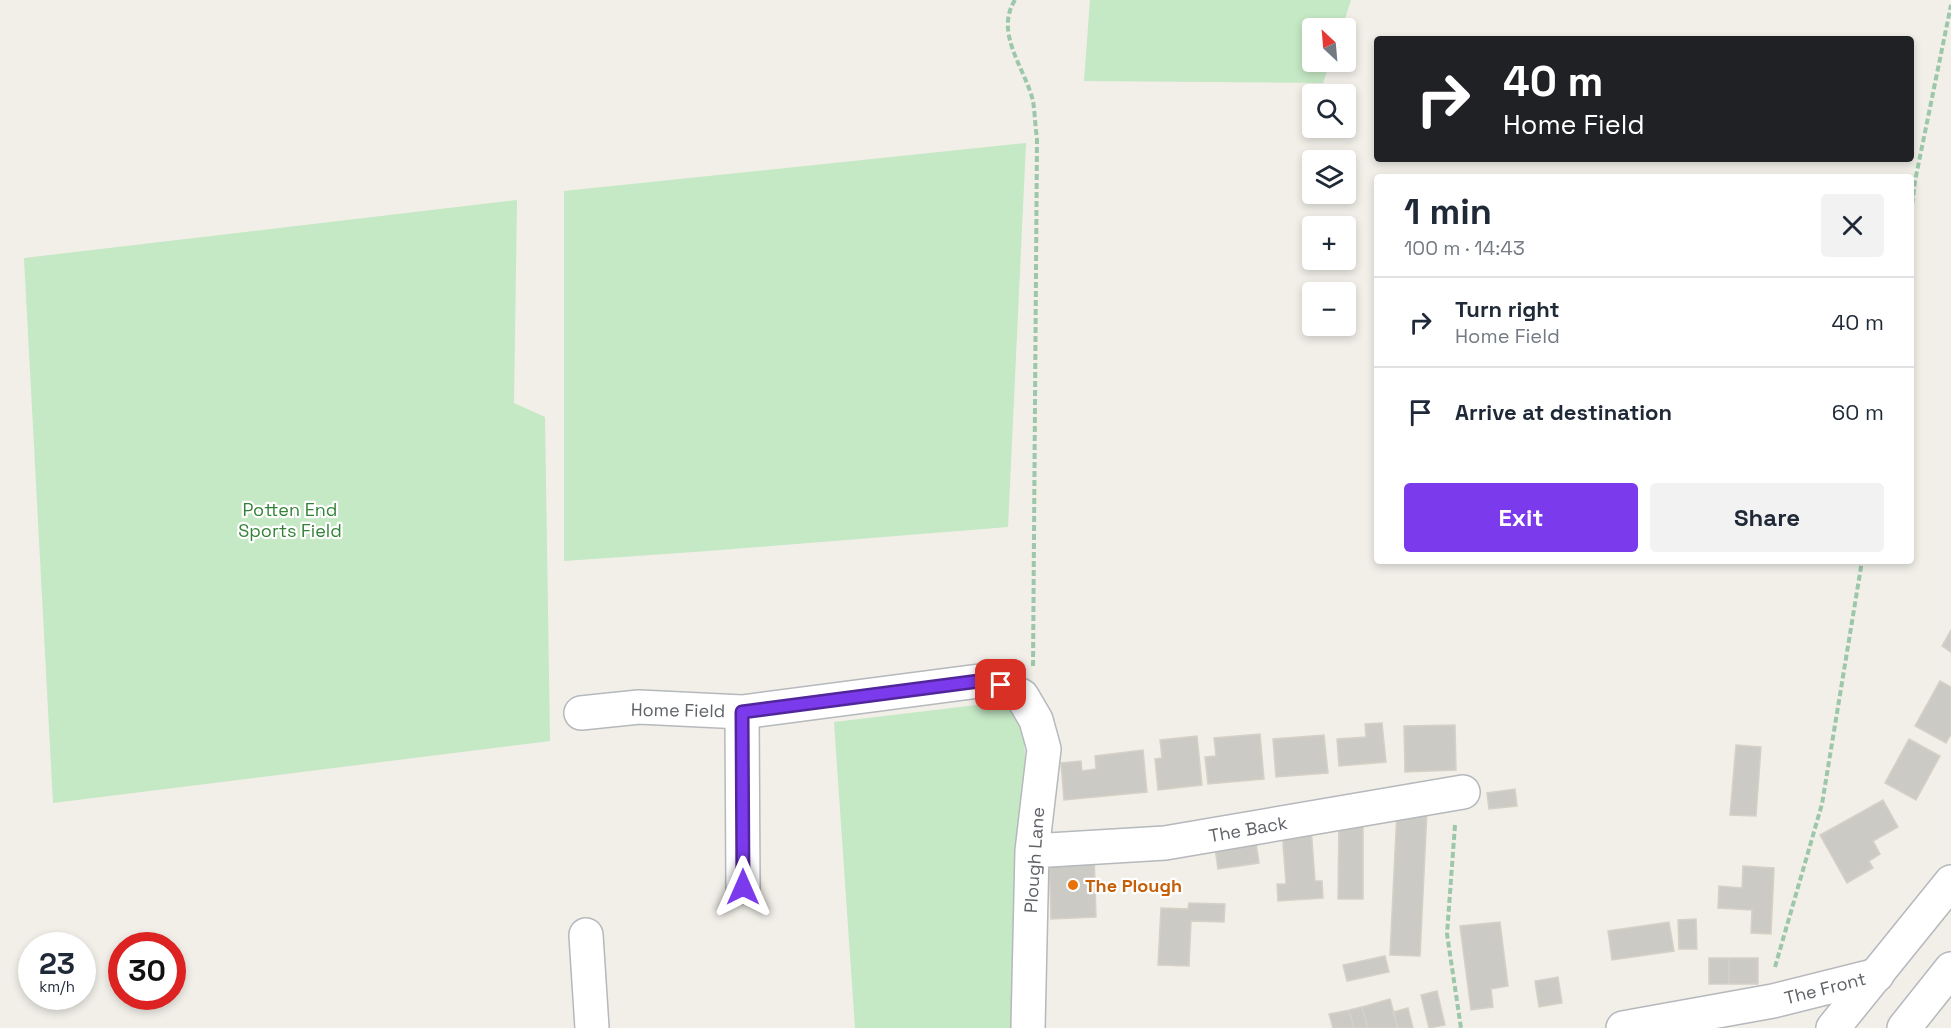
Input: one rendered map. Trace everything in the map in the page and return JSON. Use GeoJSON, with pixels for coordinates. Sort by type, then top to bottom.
{"type":"FeatureCollection","features":[{"type":"Feature","properties":{"kind":"street","name":"Home Field"},"geometry":{"type":"LineString","coordinates":[[581,713],[639,707],[742,712],[979,681],[1001,685],[1022,696]]}},
{"type":"Feature","properties":{"kind":"street","name":"Plough Lane"},"geometry":{"type":"LineString","coordinates":[[1022,696],[1036,720],[1044,749],[1032,851],[1028,1028]]}},
{"type":"Feature","properties":{"kind":"street"},"geometry":{"type":"LineString","coordinates":[[742,712],[743,887]]}},
{"type":"Feature","properties":{"kind":"street","name":"The Back"},"geometry":{"type":"LineString","coordinates":[[1032,851],[1165,843],[1463,792]]}},
{"type":"Feature","properties":{"kind":"street"},"geometry":{"type":"LineString","coordinates":[[1833,1028],[1951,882]]}},
{"type":"Feature","properties":{"kind":"street"},"geometry":{"type":"LineString","coordinates":[[586,935],[592,1028]]}},
{"type":"Feature","properties":{"kind":"street"},"geometry":{"type":"LineString","coordinates":[[1904,1028],[1951,969]]}},
{"type":"Feature","properties":{"kind":"street","name":"The Front"},"geometry":{"type":"LineString","coordinates":[[1623,1028],[1776,1015],[1877,975]]}},
{"type":"Feature","properties":{"kind":"path"},"geometry":{"type":"LineString","coordinates":[[1016,0],[1009,10],[1010,45],[1032,100],[1036,138],[1034,671],[1022,696]]}},
{"type":"Feature","properties":{"kind":"path"},"geometry":{"type":"LineString","coordinates":[[1914,189],[1951,5]]}},
{"type":"Feature","properties":{"kind":"path"},"geometry":{"type":"LineString","coordinates":[[1776,1015],[1770,985],[1822,804],[1862,564]]}},
{"type":"Feature","properties":{"kind":"path"},"geometry":{"type":"LineString","coordinates":[[1461,1028],[1447,934],[1455,821],[1463,792]]}},
{"type":"Feature","properties":{"kind":"green space"},"geometry":{"type":"Polygon","coordinates":[[[1090,0],[1351,0],[1345,18],[1302,18],[1302,72],[1327,72],[1323,83],[1084,81],[1090,0]]]}},
{"type":"Feature","properties":{"kind":"green space"},"geometry":{"type":"Polygon","coordinates":[[[1026,143],[1008,527],[564,561],[564,191],[1026,143]]]}},
{"type":"Feature","properties":{"kind":"green space","name":"Potten End Sports Field"},"geometry":{"type":"Polygon","coordinates":[[[517,200],[514,403],[545,417],[550,741],[53,803],[24,258],[517,200]]]}},
{"type":"Feature","properties":{"kind":"green space"},"geometry":{"type":"Polygon","coordinates":[[[1002,702],[1017,712],[1024,737],[1026,775],[1017,1028],[855,1028],[834,722],[1002,702]]]}},
{"type":"Feature","properties":{"kind":"building"},"geometry":{"type":"Polygon","coordinates":[[[1951,630],[1951,652],[1942,646],[1951,630]]]}},
{"type":"Feature","properties":{"kind":"building"},"geometry":{"type":"Polygon","coordinates":[[[1940,681],[1951,687],[1951,734],[1946,743],[1915,726],[1940,681]]]}},
{"type":"Feature","properties":{"kind":"building"},"geometry":{"type":"Polygon","coordinates":[[[1382,723],[1386,762],[1339,766],[1337,739],[1366,737],[1365,724],[1382,723]]]}},
{"type":"Feature","properties":{"kind":"building"},"geometry":{"type":"Polygon","coordinates":[[[1455,725],[1456,770],[1405,772],[1404,726],[1455,725]]]}},
{"type":"Feature","properties":{"kind":"building"},"geometry":{"type":"Polygon","coordinates":[[[1260,734],[1264,779],[1208,784],[1205,757],[1216,756],[1214,738],[1260,734]]]}},
{"type":"Feature","properties":{"kind":"building"},"geometry":{"type":"Polygon","coordinates":[[[1324,735],[1328,773],[1276,777],[1273,739],[1324,735]]]}},
{"type":"Feature","properties":{"kind":"building"},"geometry":{"type":"Polygon","coordinates":[[[1197,736],[1202,785],[1158,790],[1155,759],[1162,758],[1160,740],[1197,736]]]}},
{"type":"Feature","properties":{"kind":"building"},"geometry":{"type":"Polygon","coordinates":[[[1909,739],[1940,756],[1916,800],[1885,783],[1909,739]]]}},
{"type":"Feature","properties":{"kind":"building"},"geometry":{"type":"Polygon","coordinates":[[[1736,745],[1761,747],[1756,816],[1730,815],[1736,745]]]}},
{"type":"Feature","properties":{"kind":"building"},"geometry":{"type":"Polygon","coordinates":[[[1143,750],[1147,792],[1064,800],[1061,763],[1081,761],[1082,771],[1096,769],[1095,756],[1143,750]]]}},
{"type":"Feature","properties":{"kind":"building"},"geometry":{"type":"Polygon","coordinates":[[[1515,789],[1517,806],[1489,809],[1487,793],[1515,789]]]}},
{"type":"Feature","properties":{"kind":"building"},"geometry":{"type":"Polygon","coordinates":[[[1883,800],[1898,827],[1873,841],[1880,854],[1869,861],[1873,868],[1847,883],[1820,835],[1883,800]]]}},
{"type":"Feature","properties":{"kind":"building"},"geometry":{"type":"Polygon","coordinates":[[[1397,810],[1427,811],[1420,956],[1390,955],[1397,810]]]}},
{"type":"Feature","properties":{"kind":"building"},"geometry":{"type":"Polygon","coordinates":[[[1339,817],[1363,817],[1363,899],[1338,899],[1339,817]]]}},
{"type":"Feature","properties":{"kind":"building"},"geometry":{"type":"Polygon","coordinates":[[[1311,827],[1315,881],[1322,881],[1323,898],[1278,901],[1277,884],[1286,884],[1282,829],[1311,827]]]}},
{"type":"Feature","properties":{"kind":"building"},"geometry":{"type":"Polygon","coordinates":[[[1255,836],[1259,863],[1218,869],[1214,841],[1255,836]]]}},
{"type":"Feature","properties":{"kind":"building","name":"The Plough"},"geometry":{"type":"Polygon","coordinates":[[[1094,851],[1096,917],[1051,919],[1049,853],[1094,851]]]}},
{"type":"Feature","properties":{"kind":"building"},"geometry":{"type":"Polygon","coordinates":[[[1743,866],[1774,868],[1771,934],[1751,933],[1752,910],[1718,908],[1719,886],[1742,888],[1743,866]]]}},
{"type":"Feature","properties":{"kind":"building"},"geometry":{"type":"Polygon","coordinates":[[[1189,903],[1225,904],[1224,922],[1191,921],[1189,966],[1158,965],[1161,908],[1188,909],[1189,903]]]}},
{"type":"Feature","properties":{"kind":"building"},"geometry":{"type":"Polygon","coordinates":[[[1696,919],[1697,949],[1679,949],[1678,920],[1696,919]]]}},
{"type":"Feature","properties":{"kind":"building"},"geometry":{"type":"Polygon","coordinates":[[[1500,922],[1508,986],[1491,989],[1493,1007],[1471,1010],[1460,926],[1500,922]]]}},
{"type":"Feature","properties":{"kind":"building"},"geometry":{"type":"Polygon","coordinates":[[[1669,922],[1674,951],[1612,960],[1608,931],[1669,922]]]}},
{"type":"Feature","properties":{"kind":"building"},"geometry":{"type":"Polygon","coordinates":[[[1385,956],[1389,972],[1347,981],[1343,965],[1385,956]]]}},
{"type":"Feature","properties":{"kind":"building"},"geometry":{"type":"Polygon","coordinates":[[[1709,958],[1729,958],[1729,984],[1709,984],[1709,958]]]}},
{"type":"Feature","properties":{"kind":"building"},"geometry":{"type":"Polygon","coordinates":[[[1729,958],[1758,958],[1758,984],[1729,984],[1729,958]]]}},
{"type":"Feature","properties":{"kind":"building"},"geometry":{"type":"Polygon","coordinates":[[[1558,977],[1562,1003],[1539,1007],[1535,981],[1558,977]]]}},
{"type":"Feature","properties":{"kind":"building"},"geometry":{"type":"Polygon","coordinates":[[[1437,991],[1445,1025],[1429,1028],[1421,995],[1437,991]]]}},
{"type":"Feature","properties":{"kind":"building"},"geometry":{"type":"Polygon","coordinates":[[[1390,999],[1398,1028],[1368,1028],[1362,1007],[1390,999]]]}},
{"type":"Feature","properties":{"kind":"building"},"geometry":{"type":"Polygon","coordinates":[[[1362,1007],[1368,1028],[1354,1028],[1349,1010],[1362,1007]]]}},
{"type":"Feature","properties":{"kind":"building"},"geometry":{"type":"Polygon","coordinates":[[[1408,1008],[1413,1028],[1398,1028],[1393,1012],[1408,1008]]]}},
{"type":"Feature","properties":{"kind":"building"},"geometry":{"type":"Polygon","coordinates":[[[1349,1010],[1354,1028],[1333,1028],[1329,1014],[1349,1010]]]}},
{"type":"Feature","properties":{"kind":"place","name":"The Plough"},"geometry":{"type":"Point","coordinates":[1073,885]}},
{"type":"Feature","properties":{"kind":"route"},"geometry":{"type":"LineString","coordinates":[[743,887],[742,712],[979,681],[1001,685]]}}]}
